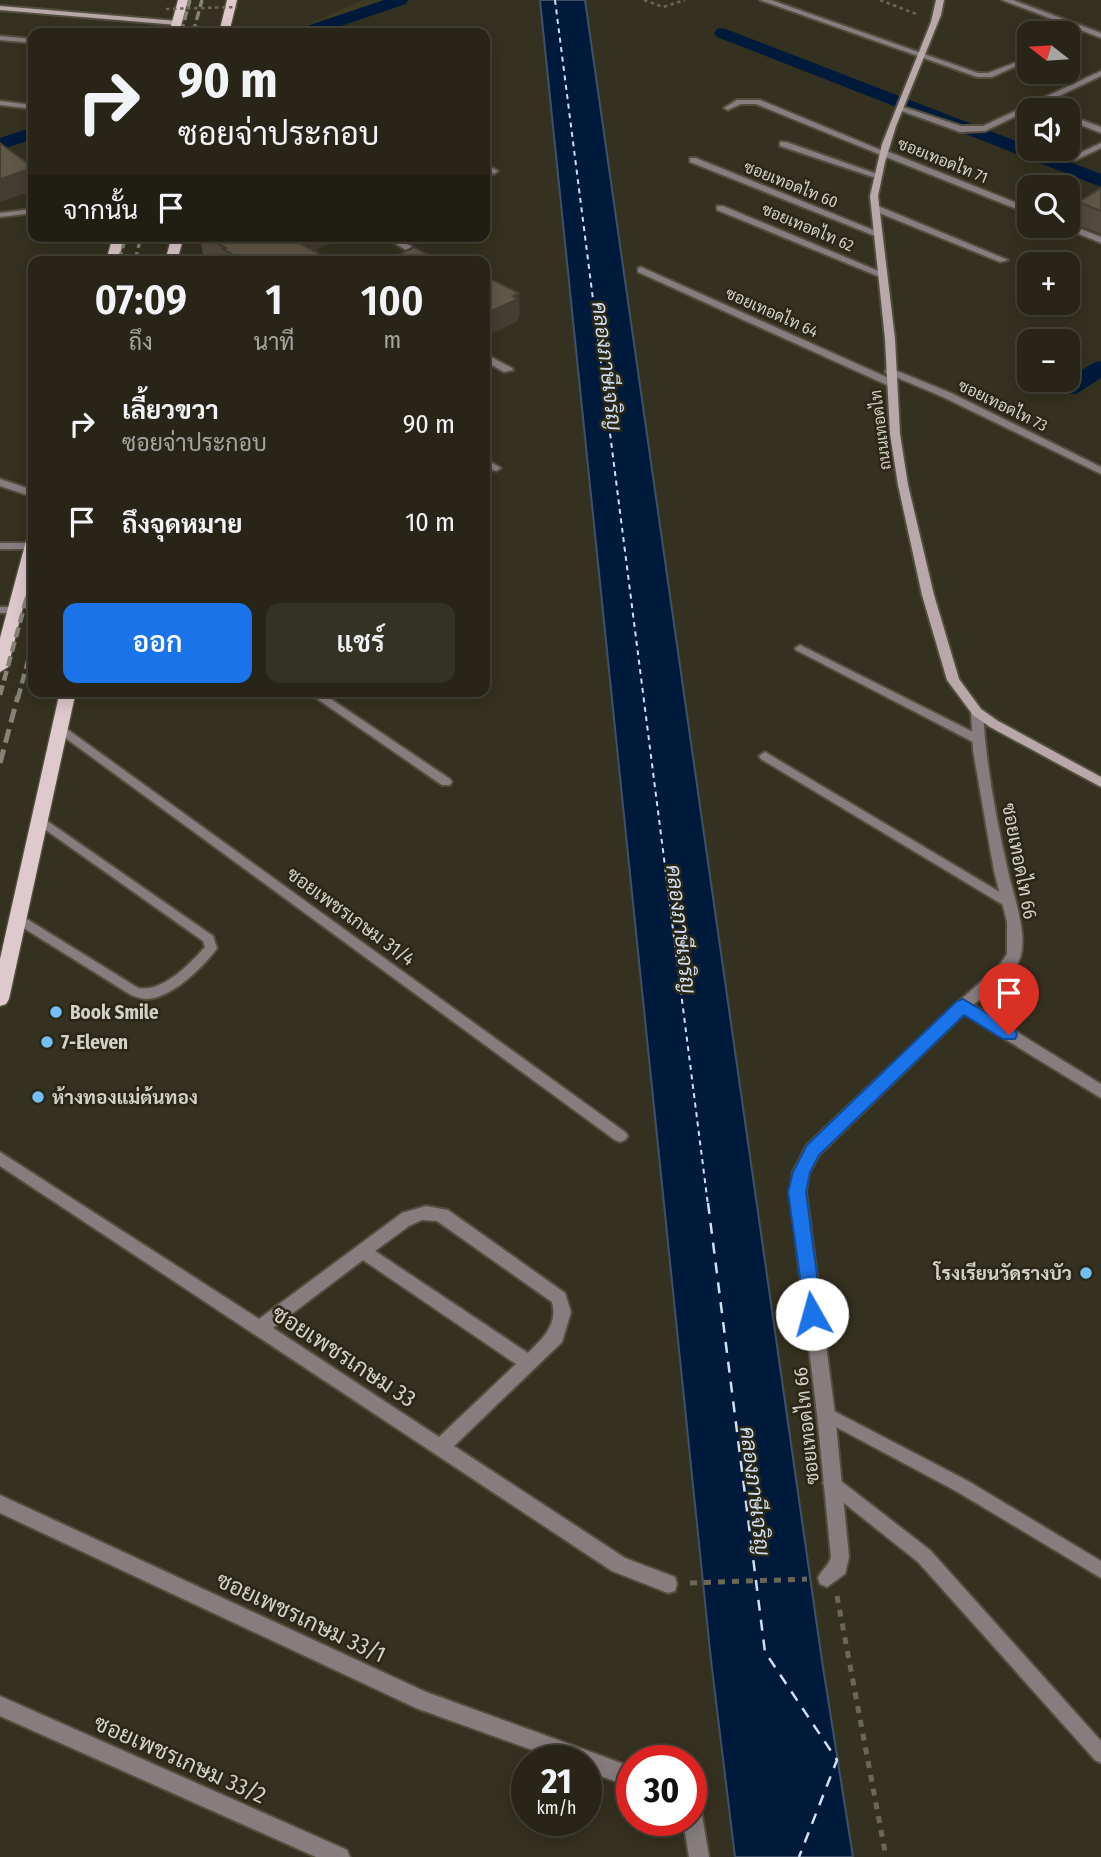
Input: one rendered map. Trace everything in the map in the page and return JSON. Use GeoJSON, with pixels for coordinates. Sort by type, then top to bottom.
{"type":"FeatureCollection","features":[{"type":"Feature","properties":{"kind":"main road"},"geometry":{"type":"LineString","coordinates":[[0,8],[175,28],[183,0]]}},
{"type":"Feature","properties":{"kind":"main road","name":"ถนนเทอดไท"},"geometry":{"type":"LineString","coordinates":[[940,0],[936,22],[920,55],[876,175],[875,208],[903,485],[928,595],[953,680],[977,712],[994,724],[1101,783]]}},
{"type":"Feature","properties":{"kind":"main road"},"geometry":{"type":"LineString","coordinates":[[226,28],[234,4]]}},
{"type":"Feature","properties":{"kind":"main road"},"geometry":{"type":"LineString","coordinates":[[0,667],[28,560]]}},
{"type":"Feature","properties":{"kind":"main road"},"geometry":{"type":"LineString","coordinates":[[0,999],[67,697]]}},
{"type":"Feature","properties":{"kind":"street"},"geometry":{"type":"LineString","coordinates":[[764,0],[983,75],[1017,64]]}},
{"type":"Feature","properties":{"kind":"street"},"geometry":{"type":"LineString","coordinates":[[1006,0],[1101,36]]}},
{"type":"Feature","properties":{"kind":"street"},"geometry":{"type":"LineString","coordinates":[[0,38],[28,41]]}},
{"type":"Feature","properties":{"kind":"street"},"geometry":{"type":"LineString","coordinates":[[1049,98],[1101,73]]}},
{"type":"Feature","properties":{"kind":"street"},"geometry":{"type":"LineString","coordinates":[[900,109],[951,127],[973,130],[993,126],[1017,114]]}},
{"type":"Feature","properties":{"kind":"street"},"geometry":{"type":"LineString","coordinates":[[1080,122],[1101,130]]}},
{"type":"Feature","properties":{"kind":"street","name":"ซอยเทอดไท 71"},"geometry":{"type":"LineString","coordinates":[[884,153],[1017,206]]}},
{"type":"Feature","properties":{"kind":"street","name":"ซอยเทอดไท 60"},"geometry":{"type":"LineString","coordinates":[[693,160],[878,234]]}},
{"type":"Feature","properties":{"kind":"street","name":"ซอยเทอดไท 62"},"geometry":{"type":"LineString","coordinates":[[720,208],[883,275]]}},
{"type":"Feature","properties":{"kind":"street"},"geometry":{"type":"LineString","coordinates":[[875,208],[1003,260]]}},
{"type":"Feature","properties":{"kind":"street"},"geometry":{"type":"LineString","coordinates":[[1080,232],[1101,240]]}},
{"type":"Feature","properties":{"kind":"street"},"geometry":{"type":"LineString","coordinates":[[398,242],[422,256]]}},
{"type":"Feature","properties":{"kind":"street","name":"ซอยเทอดไท 64"},"geometry":{"type":"LineString","coordinates":[[641,270],[890,377]]}},
{"type":"Feature","properties":{"kind":"street"},"geometry":{"type":"LineString","coordinates":[[490,360],[508,370]]}},
{"type":"Feature","properties":{"kind":"street","name":"ซอยเทอดไท 73"},"geometry":{"type":"LineString","coordinates":[[890,377],[947,395],[1101,471]]}},
{"type":"Feature","properties":{"kind":"street"},"geometry":{"type":"LineString","coordinates":[[490,465],[496,468]]}},
{"type":"Feature","properties":{"kind":"street"},"geometry":{"type":"LineString","coordinates":[[0,482],[28,493]]}},
{"type":"Feature","properties":{"kind":"street","name":"ซอยเทอดไท 66"},"geometry":{"type":"LineString","coordinates":[[830,1576],[838,1568],[840,1557],[797,1192],[802,1172],[813,1150],[1004,970],[1014,955],[1015,931],[998,858],[977,712]]}},
{"type":"Feature","properties":{"kind":"street","name":"ซอยเพชรเกษม 31/4"},"geometry":{"type":"LineString","coordinates":[[60,727],[620,1136]]}},
{"type":"Feature","properties":{"kind":"street"},"geometry":{"type":"LineString","coordinates":[[963,1006],[1101,1093]]}},
{"type":"Feature","properties":{"kind":"street","name":"ซอยเพชรเกษม 33"},"geometry":{"type":"LineString","coordinates":[[0,1158],[619,1565],[668,1584]]}},
{"type":"Feature","properties":{"kind":"street"},"geometry":{"type":"LineString","coordinates":[[258,1329],[415,1213],[429,1210],[442,1214],[559,1298],[563,1312],[561,1327],[555,1337],[440,1448]]}},
{"type":"Feature","properties":{"kind":"street"},"geometry":{"type":"LineString","coordinates":[[364,1252],[529,1363]]}},
{"type":"Feature","properties":{"kind":"street","name":"ซอยเพชรเกษม 33/1"},"geometry":{"type":"LineString","coordinates":[[0,1504],[423,1701],[545,1745]]}},
{"type":"Feature","properties":{"kind":"street","name":"ซอยเพชรเกษม 33/2"},"geometry":{"type":"LineString","coordinates":[[0,1706],[340,1857]]}},
{"type":"Feature","properties":{"kind":"street"},"geometry":{"type":"LineString","coordinates":[[696,1836],[699,1857]]}},
{"type":"Feature","properties":{"kind":"lane"},"geometry":{"type":"LineString","coordinates":[[728,108],[740,102],[757,102],[884,153]]}},
{"type":"Feature","properties":{"kind":"lane"},"geometry":{"type":"LineString","coordinates":[[0,103],[28,106]]}},
{"type":"Feature","properties":{"kind":"lane"},"geometry":{"type":"LineString","coordinates":[[783,144],[876,175]]}},
{"type":"Feature","properties":{"kind":"lane"},"geometry":{"type":"LineString","coordinates":[[1080,155],[1101,145]]}},
{"type":"Feature","properties":{"kind":"lane"},"geometry":{"type":"LineString","coordinates":[[0,215],[28,212]]}},
{"type":"Feature","properties":{"kind":"lane"},"geometry":{"type":"LineString","coordinates":[[0,546],[28,544]]}},
{"type":"Feature","properties":{"kind":"lane"},"geometry":{"type":"LineString","coordinates":[[0,610],[16,610]]}},
{"type":"Feature","properties":{"kind":"lane"},"geometry":{"type":"LineString","coordinates":[[800,648],[979,740]]}},
{"type":"Feature","properties":{"kind":"lane"},"geometry":{"type":"LineString","coordinates":[[320,697],[446,782]]}},
{"type":"Feature","properties":{"kind":"lane"},"geometry":{"type":"LineString","coordinates":[[765,755],[1009,903]]}},
{"type":"Feature","properties":{"kind":"lane"},"geometry":{"type":"LineString","coordinates":[[18,919],[135,992],[147,995],[162,990],[205,957],[211,948],[209,939],[40,820]]}},
{"type":"Feature","properties":{"kind":"lane"},"geometry":{"type":"LineString","coordinates":[[825,1414],[962,1486],[1101,1570]]}},
{"type":"Feature","properties":{"kind":"lane"},"geometry":{"type":"LineString","coordinates":[[831,1483],[924,1556],[1101,1754]]}},
{"type":"Feature","properties":{"kind":"path"},"geometry":{"type":"LineString","coordinates":[[644,0],[663,7],[685,0]]}},
{"type":"Feature","properties":{"kind":"path"},"geometry":{"type":"LineString","coordinates":[[880,0],[936,22]]}},
{"type":"Feature","properties":{"kind":"path"},"geometry":{"type":"LineString","coordinates":[[166,9],[234,4]]}},
{"type":"Feature","properties":{"kind":"path"},"geometry":{"type":"LineString","coordinates":[[668,1584],[830,1576],[886,1857]]}},
{"type":"Feature","properties":{"kind":"shaded area"},"geometry":{"type":"Polygon","coordinates":[[[363,0],[386,0],[338,28],[299,28],[363,0]]]}},
{"type":"Feature","properties":{"kind":"water","name":"คลองภาษีเจริญ"},"geometry":{"type":"Polygon","coordinates":[[[540,0],[585,0],[822,1661],[853,1857],[735,1857],[711,1660],[540,0]]]}},
{"type":"Feature","properties":{"kind":"building"},"geometry":{"type":"Polygon","coordinates":[[[0,143],[28,163],[28,170],[0,179],[0,143]]]}},
{"type":"Feature","properties":{"kind":"building"},"geometry":{"type":"Polygon","coordinates":[[[1101,188],[1101,211],[1080,201],[1101,188]]]}},
{"type":"Feature","properties":{"kind":"building"},"geometry":{"type":"Polygon","coordinates":[[[215,242],[299,243],[324,256],[235,256],[223,249],[226,248],[215,242]]]}},
{"type":"Feature","properties":{"kind":"building"},"geometry":{"type":"Polygon","coordinates":[[[414,247],[430,256],[395,256],[414,247]]]}},
{"type":"Feature","properties":{"kind":"building"},"geometry":{"type":"Polygon","coordinates":[[[490,278],[519,293],[513,296],[518,299],[490,312],[490,278]]]}},
{"type":"Feature","properties":{"kind":"waterway"},"geometry":{"type":"LineString","coordinates":[[319,28],[400,0]]}},
{"type":"Feature","properties":{"kind":"waterway"},"geometry":{"type":"LineString","coordinates":[[723,33],[1101,181]]}},
{"type":"Feature","properties":{"kind":"waterway"},"geometry":{"type":"LineString","coordinates":[[0,144],[28,135]]}},
{"type":"Feature","properties":{"kind":"waterway"},"geometry":{"type":"LineString","coordinates":[[1080,381],[1101,368]]}},
{"type":"Feature","properties":{"kind":"ferry route"},"geometry":{"type":"LineString","coordinates":[[555,0],[708,1205]]}},
{"type":"Feature","properties":{"kind":"ferry route"},"geometry":{"type":"LineString","coordinates":[[708,1203],[765,1652],[837,1760],[799,1857]]}},
{"type":"Feature","properties":{"kind":"railway"},"geometry":{"type":"LineString","coordinates":[[182,28],[190,0]]}},
{"type":"Feature","properties":{"kind":"railway"},"geometry":{"type":"LineString","coordinates":[[194,28],[202,0]]}},
{"type":"Feature","properties":{"kind":"railway"},"geometry":{"type":"LineString","coordinates":[[120,256],[124,242]]}},
{"type":"Feature","properties":{"kind":"railway"},"geometry":{"type":"LineString","coordinates":[[136,256],[140,242]]}},
{"type":"Feature","properties":{"kind":"railway"},"geometry":{"type":"LineString","coordinates":[[0,695],[28,593]]}},
{"type":"Feature","properties":{"kind":"railway"},"geometry":{"type":"LineString","coordinates":[[18,698],[28,661]]}},
{"type":"Feature","properties":{"kind":"railway"},"geometry":{"type":"LineString","coordinates":[[0,763],[18,696]]}},
{"type":"Feature","properties":{"kind":"place","name":"Book Smile"},"geometry":{"type":"Point","coordinates":[56,1012]}},
{"type":"Feature","properties":{"kind":"place","name":"7-Eleven"},"geometry":{"type":"Point","coordinates":[47,1042]}},
{"type":"Feature","properties":{"kind":"place","name":"ห้างทองแม่ต้นทอง"},"geometry":{"type":"Point","coordinates":[38,1097]}},
{"type":"Feature","properties":{"kind":"place","name":"โรงเรียนวัดรางบัว"},"geometry":{"type":"Point","coordinates":[1086,1273]}},
{"type":"Feature","properties":{"kind":"route"},"geometry":{"type":"LineString","coordinates":[[812,1314],[797,1192],[802,1172],[813,1150],[963,1006],[1009,1035]]}}]}
